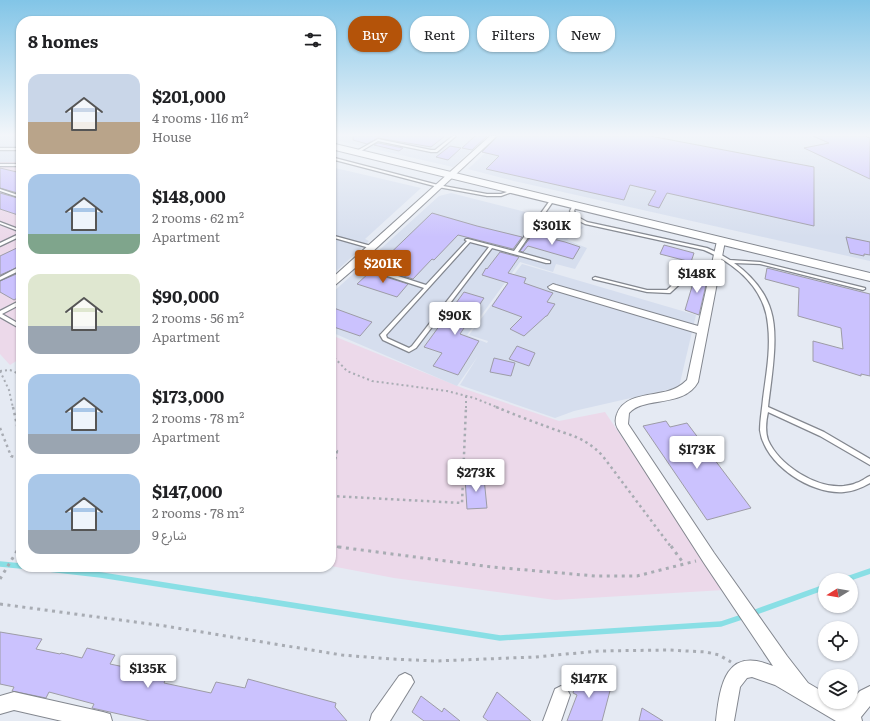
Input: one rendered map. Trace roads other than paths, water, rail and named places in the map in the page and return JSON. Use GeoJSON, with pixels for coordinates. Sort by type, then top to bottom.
{"type":"FeatureCollection","features":[{"type":"Feature","properties":{"kind":"main road"},"geometry":{"type":"LineString","coordinates":[[422,170],[870,277]]}},
{"type":"Feature","properties":{"kind":"street"},"geometry":{"type":"LineString","coordinates":[[336,280],[373,248],[455,170]]}},
{"type":"Feature","properties":{"kind":"street"},"geometry":{"type":"LineString","coordinates":[[721,241],[694,377],[690,386],[680,392],[632,404],[626,407],[621,418],[626,432],[709,558],[781,662],[803,691]]}},
{"type":"Feature","properties":{"kind":"street"},"geometry":{"type":"LineString","coordinates":[[553,287],[703,331]]}},
{"type":"Feature","properties":{"kind":"street"},"geometry":{"type":"LineString","coordinates":[[725,721],[730,690],[734,682],[744,670],[764,670],[803,691],[851,720],[866,697],[870,694]]}},
{"type":"Feature","properties":{"kind":"street"},"geometry":{"type":"LineString","coordinates":[[379,721],[405,682]]}},
{"type":"Feature","properties":{"kind":"street"},"geometry":{"type":"LineString","coordinates":[[552,721],[561,695]]}},
{"type":"Feature","properties":{"kind":"street"},"geometry":{"type":"LineString","coordinates":[[0,705],[14,701],[103,721]]}},
{"type":"Feature","properties":{"kind":"lane"},"geometry":{"type":"LineString","coordinates":[[376,170],[438,186],[491,196],[513,191]]}},
{"type":"Feature","properties":{"kind":"lane"},"geometry":{"type":"LineString","coordinates":[[0,190],[16,195]]}},
{"type":"Feature","properties":{"kind":"lane"},"geometry":{"type":"LineString","coordinates":[[515,253],[552,200]]}},
{"type":"Feature","properties":{"kind":"lane"},"geometry":{"type":"LineString","coordinates":[[574,206],[572,211],[573,214],[586,223],[690,244],[718,254],[729,261],[756,285],[764,298],[769,311],[771,325],[771,346],[763,431],[764,439],[774,456],[791,472],[814,484],[839,489],[859,487],[870,479]]}},
{"type":"Feature","properties":{"kind":"lane"},"geometry":{"type":"LineString","coordinates":[[0,223],[16,230]]}},
{"type":"Feature","properties":{"kind":"lane"},"geometry":{"type":"LineString","coordinates":[[0,245],[16,235]]}},
{"type":"Feature","properties":{"kind":"lane"},"geometry":{"type":"LineString","coordinates":[[336,237],[373,248]]}},
{"type":"Feature","properties":{"kind":"lane"},"geometry":{"type":"LineString","coordinates":[[491,247],[414,347],[409,350],[385,339],[383,336],[467,240],[548,262]]}},
{"type":"Feature","properties":{"kind":"lane"},"geometry":{"type":"LineString","coordinates":[[729,261],[760,263],[863,289]]}},
{"type":"Feature","properties":{"kind":"lane"},"geometry":{"type":"LineString","coordinates":[[595,278],[647,291],[668,292],[694,268],[698,266],[716,266]]}},
{"type":"Feature","properties":{"kind":"lane"},"geometry":{"type":"LineString","coordinates":[[370,269],[426,288]]}},
{"type":"Feature","properties":{"kind":"lane"},"geometry":{"type":"LineString","coordinates":[[0,279],[16,271]]}},
{"type":"Feature","properties":{"kind":"lane"},"geometry":{"type":"LineString","coordinates":[[16,305],[0,314],[16,325]]}},
{"type":"Feature","properties":{"kind":"lane"},"geometry":{"type":"LineString","coordinates":[[765,408],[822,434],[870,462]]}},
{"type":"Feature","properties":{"kind":"waterway"},"geometry":{"type":"LineString","coordinates":[[0,564],[16,566]]}},
{"type":"Feature","properties":{"kind":"waterway"},"geometry":{"type":"LineString","coordinates":[[858,575],[870,571]]}},
{"type":"Feature","properties":{"kind":"waterway"},"geometry":{"type":"LineString","coordinates":[[75,572],[500,638],[721,624],[745,616]]}},
{"type":"Feature","properties":{"kind":"waterway"},"geometry":{"type":"LineString","coordinates":[[753,613],[818,590]]}}]}
